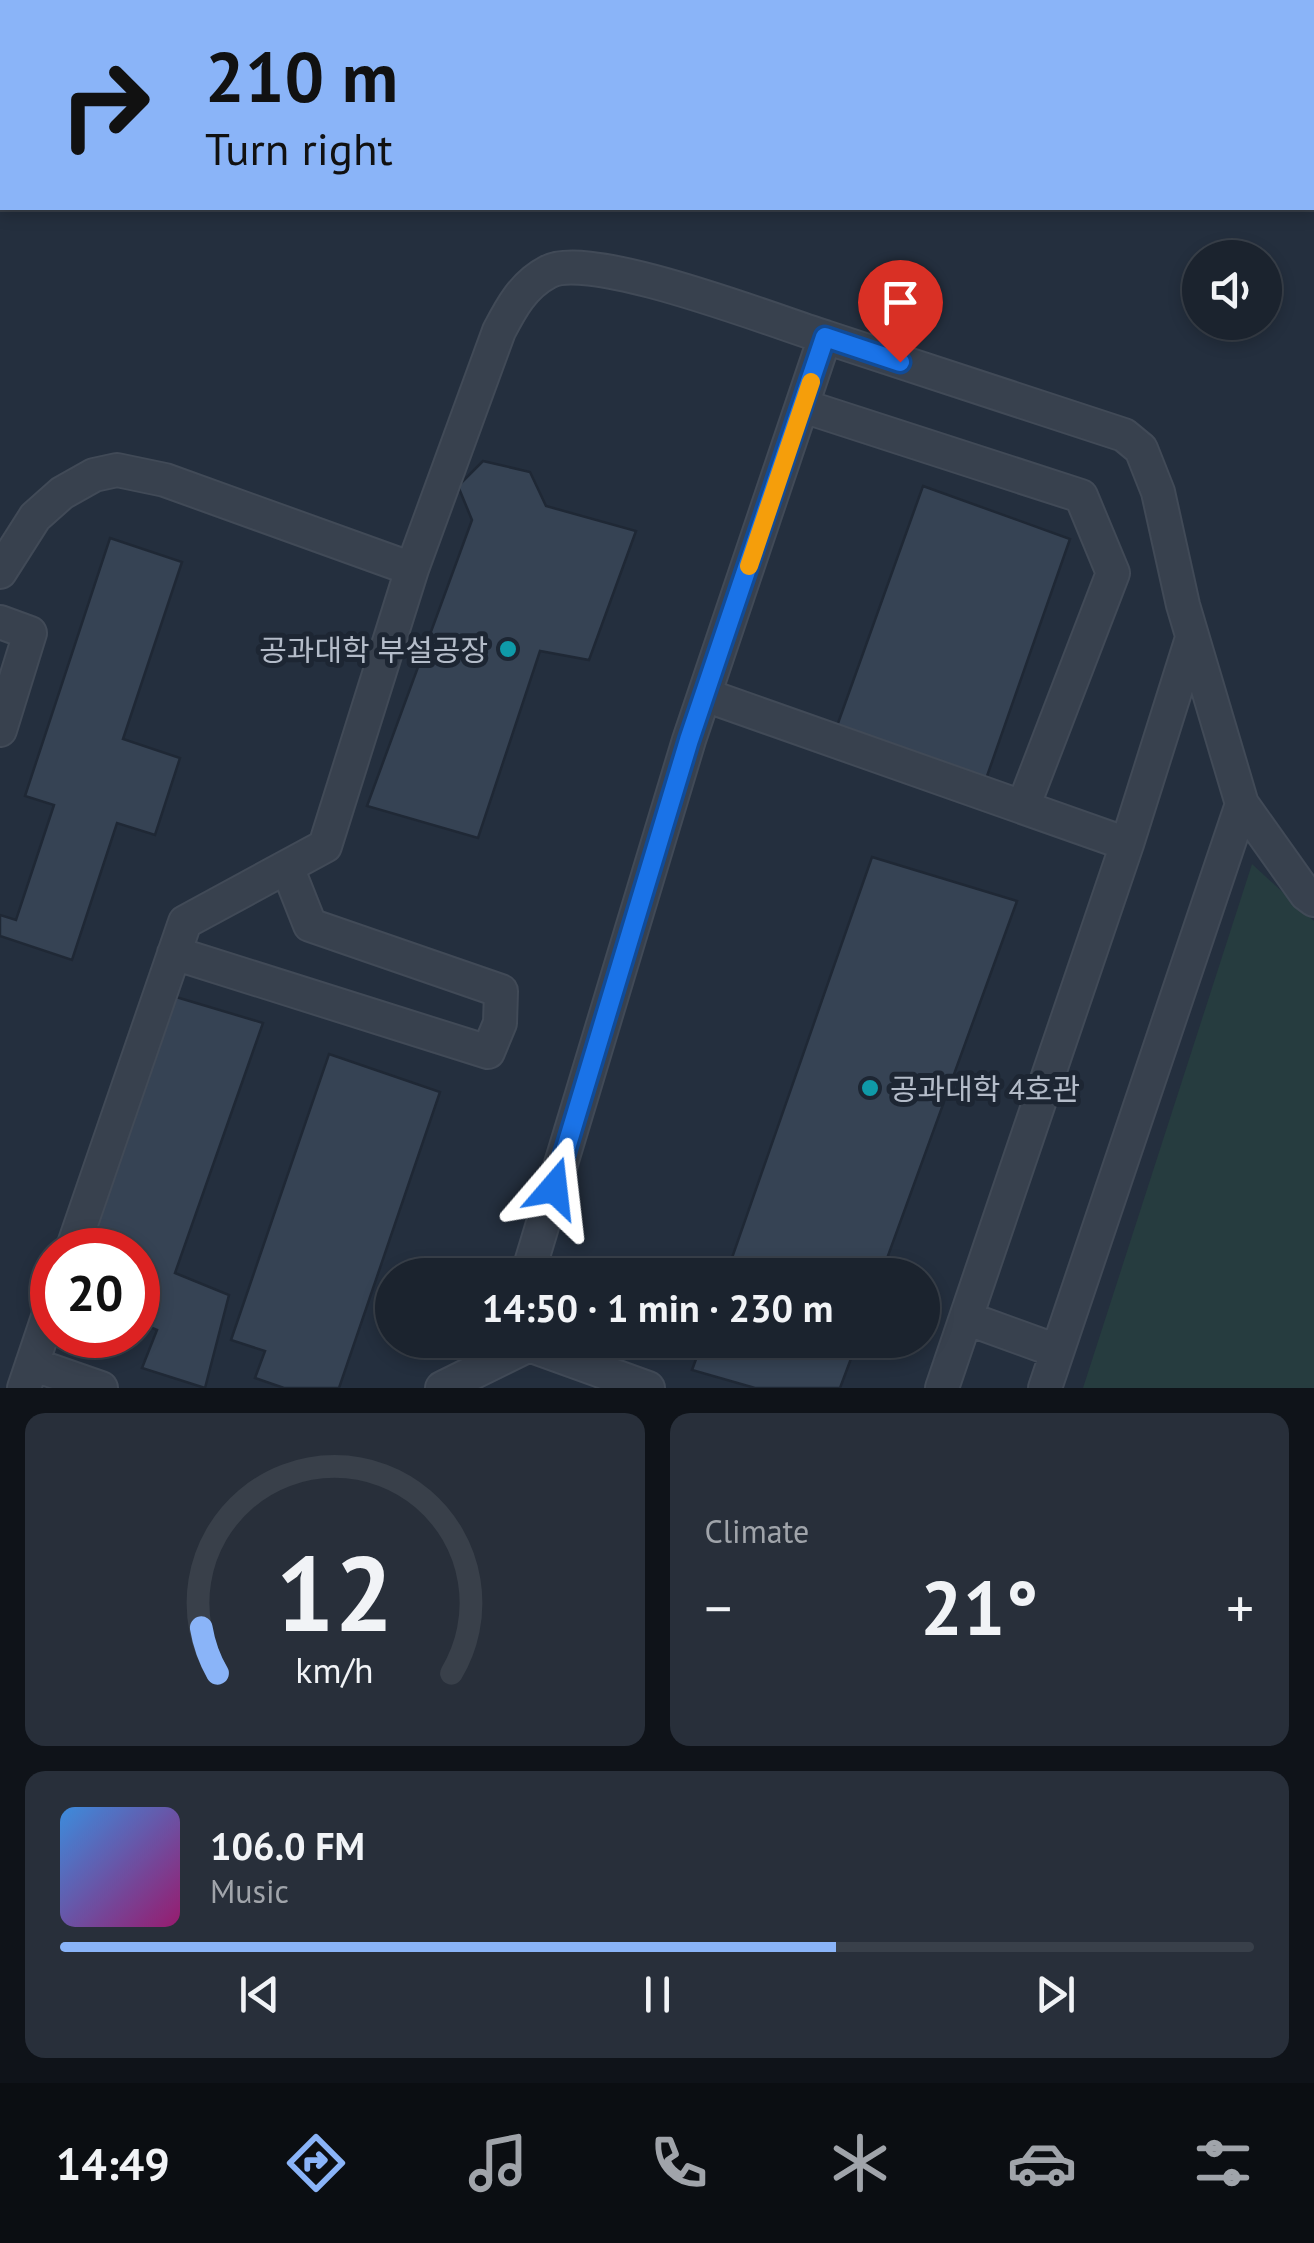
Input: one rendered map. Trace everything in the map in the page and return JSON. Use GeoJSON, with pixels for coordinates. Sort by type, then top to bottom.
{"type":"FeatureCollection","features":[{"type":"Feature","properties":{"kind":"lane"},"geometry":{"type":"LineString","coordinates":[[80,1228],[185,922],[325,846],[412,569],[500,331],[514,301],[549,271],[570,266],[631,276],[1124,434],[1141,449],[1158,492],[1192,638],[1242,804],[1314,900]]}},
{"type":"Feature","properties":{"kind":"lane"},"geometry":{"type":"LineString","coordinates":[[534,1258],[705,694],[825,337]]}},
{"type":"Feature","properties":{"kind":"lane"},"geometry":{"type":"LineString","coordinates":[[804,406],[1082,496],[1113,573],[1022,807]]}},
{"type":"Feature","properties":{"kind":"lane"},"geometry":{"type":"LineString","coordinates":[[0,572],[35,518],[62,493],[94,474],[116,470],[164,480],[412,569]]}},
{"type":"Feature","properties":{"kind":"lane"},"geometry":{"type":"LineString","coordinates":[[0,622],[30,633],[6,693],[0,730]]}},
{"type":"Feature","properties":{"kind":"lane"},"geometry":{"type":"LineString","coordinates":[[942,1388],[1127,844],[1192,638]]}},
{"type":"Feature","properties":{"kind":"lane"},"geometry":{"type":"LineString","coordinates":[[705,694],[1127,844]]}},
{"type":"Feature","properties":{"kind":"lane"},"geometry":{"type":"LineString","coordinates":[[1045,1388],[1242,804]]}},
{"type":"Feature","properties":{"kind":"lane"},"geometry":{"type":"LineString","coordinates":[[174,953],[488,1052],[500,1023],[501,990],[310,925],[287,867]]}},
{"type":"Feature","properties":{"kind":"lane"},"geometry":{"type":"LineString","coordinates":[[966,1318],[1057,1351]]}},
{"type":"Feature","properties":{"kind":"lane"},"geometry":{"type":"LineString","coordinates":[[442,1388],[499,1358]]}},
{"type":"Feature","properties":{"kind":"lane"},"geometry":{"type":"LineString","coordinates":[[571,1358],[648,1388]]}},
{"type":"Feature","properties":{"kind":"lane"},"geometry":{"type":"LineString","coordinates":[[28,1376],[101,1388]]}},
{"type":"Feature","properties":{"kind":"green space"},"geometry":{"type":"Polygon","coordinates":[[[1252,864],[1314,921],[1314,1388],[1083,1388],[1252,864]]]}},
{"type":"Feature","properties":{"kind":"building","name":"공과대학 부설공장"},"geometry":{"type":"Polygon","coordinates":[[[483,461],[530,472],[546,506],[636,531],[589,660],[540,651],[478,838],[367,806],[472,520],[458,486],[483,461]]]}},
{"type":"Feature","properties":{"kind":"building"},"geometry":{"type":"Polygon","coordinates":[[[923,486],[1070,539],[986,779],[837,726],[923,486]]]}},
{"type":"Feature","properties":{"kind":"building"},"geometry":{"type":"Polygon","coordinates":[[[110,538],[182,562],[123,739],[180,758],[155,835],[117,823],[72,960],[0,936],[0,915],[16,920],[54,805],[25,796],[110,538]]]}},
{"type":"Feature","properties":{"kind":"building","name":"공과대학 4호관"},"geometry":{"type":"Polygon","coordinates":[[[872,857],[1017,901],[887,1258],[732,1258],[872,857]]]}},
{"type":"Feature","properties":{"kind":"building"},"geometry":{"type":"Polygon","coordinates":[[[176,997],[263,1023],[175,1273],[229,1295],[205,1388],[142,1368],[146,1358],[160,1358],[160,1228],[95,1228],[176,997]]]}},
{"type":"Feature","properties":{"kind":"building"},"geometry":{"type":"Polygon","coordinates":[[[329,1054],[440,1092],[383,1258],[375,1258],[375,1282],[339,1388],[284,1388],[255,1378],[265,1351],[231,1340],[329,1054]]]}},
{"type":"Feature","properties":{"kind":"building"},"geometry":{"type":"Polygon","coordinates":[[[696,1358],[851,1358],[840,1388],[755,1388],[692,1370],[696,1358]]]}},
{"type":"Feature","properties":{"kind":"slow traffic"},"geometry":{"type":"LineString","coordinates":[[749,566],[811,382]]}},
{"type":"Feature","properties":{"kind":"place","name":"공과대학 부설공장"},"geometry":{"type":"Point","coordinates":[508,649]}},
{"type":"Feature","properties":{"kind":"place","name":"공과대학 4호관"},"geometry":{"type":"Point","coordinates":[870,1088]}},
{"type":"Feature","properties":{"kind":"route"},"geometry":{"type":"LineString","coordinates":[[554,1188],[689,740],[825,337],[900,362]]}}]}
